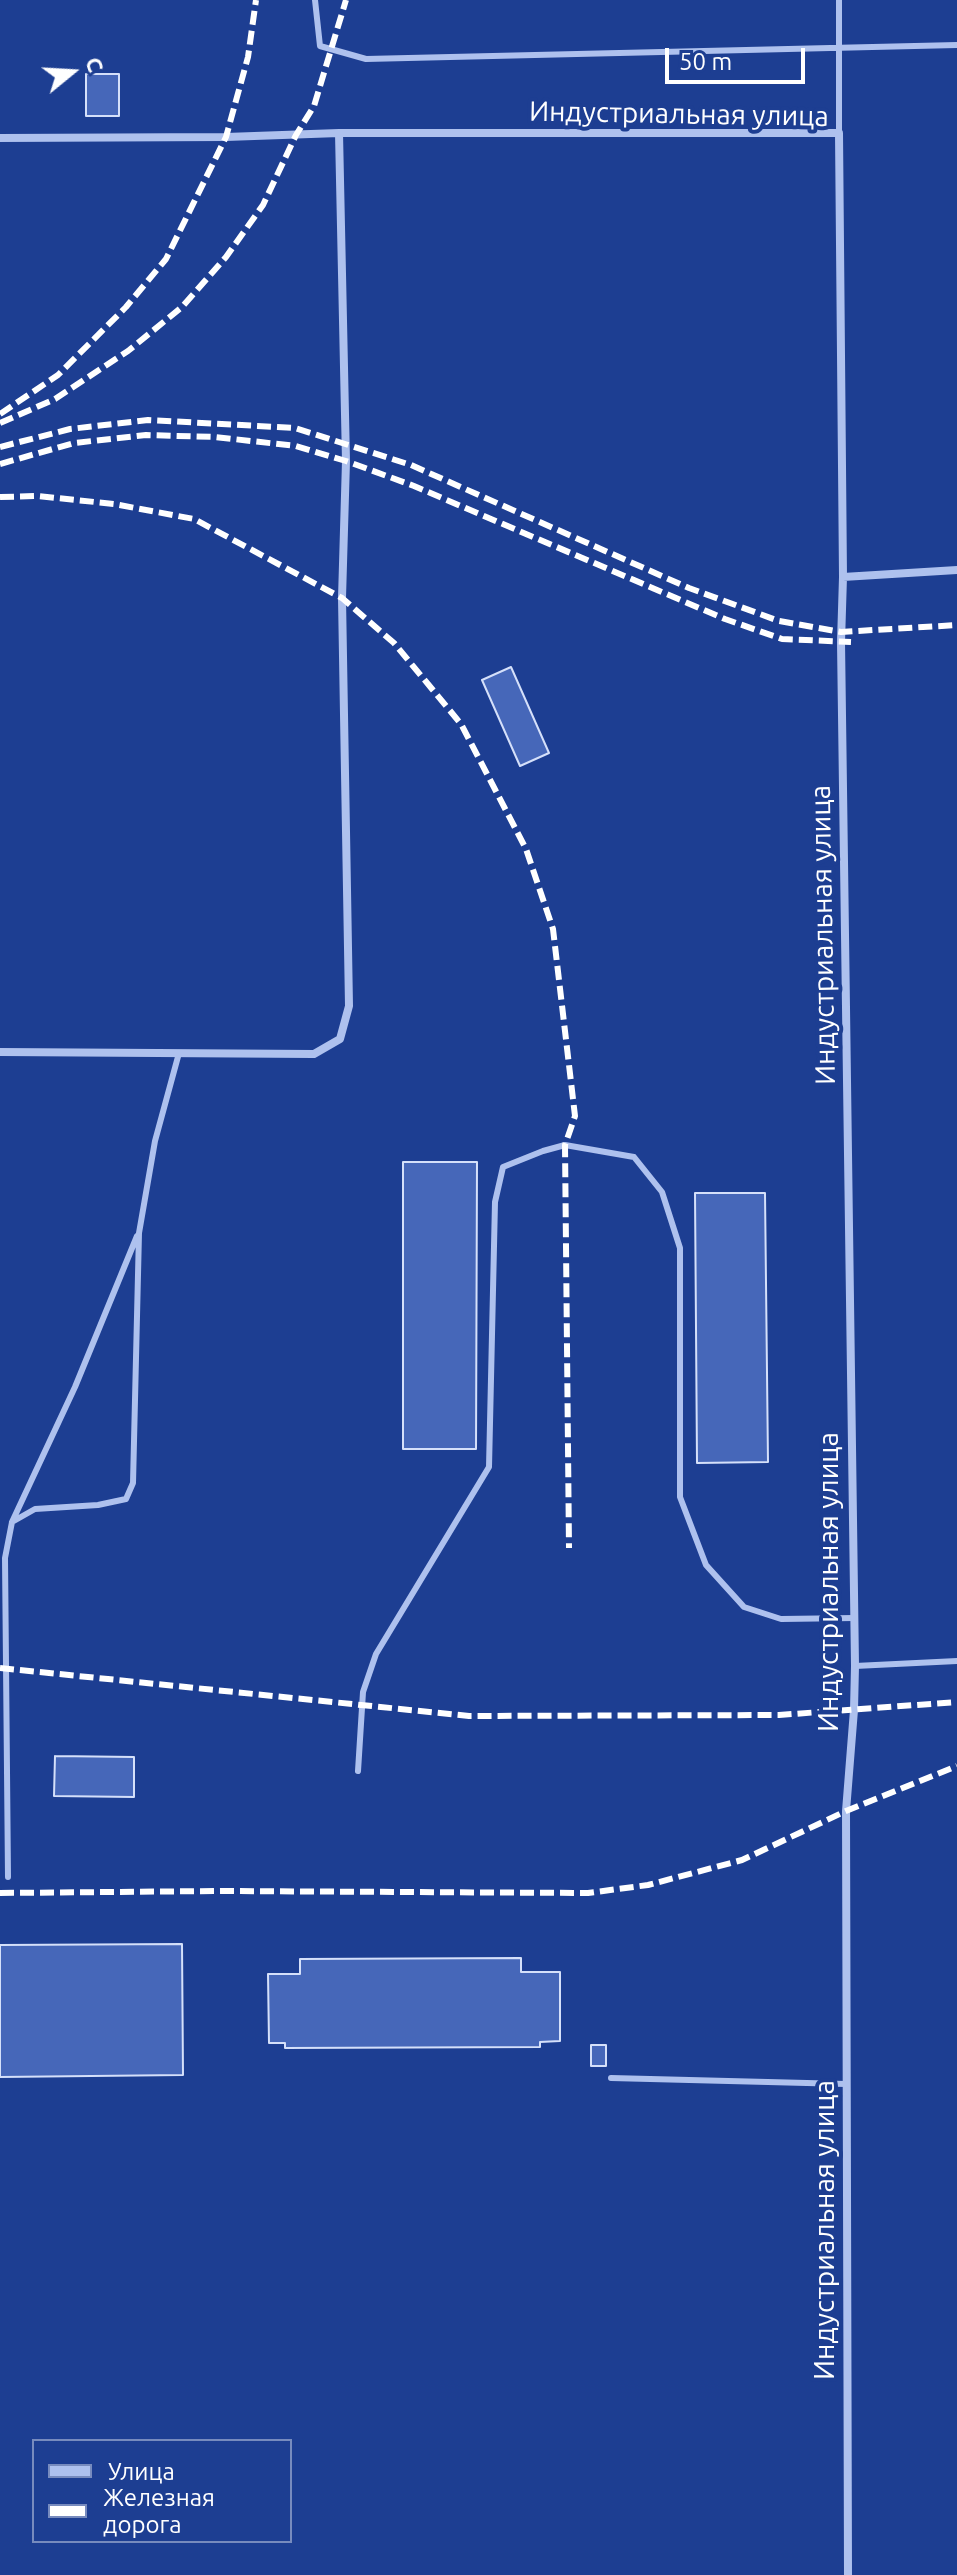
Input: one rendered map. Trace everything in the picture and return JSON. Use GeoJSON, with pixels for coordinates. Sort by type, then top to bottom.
{"type":"FeatureCollection","features":[{"type":"Feature","properties":{"kind":"street","name":"Индустриальная улица"},"geometry":{"type":"LineString","coordinates":[[0,138],[339,133],[839,133],[841,642],[855,1666],[846,1811],[848,2575]]}},
{"type":"Feature","properties":{"kind":"street"},"geometry":{"type":"LineString","coordinates":[[0,1052],[314,1054],[340,1039],[349,1006],[342,598],[346,461],[339,133]]}},
{"type":"Feature","properties":{"kind":"street"},"geometry":{"type":"LineString","coordinates":[[843,577],[957,570]]}},
{"type":"Feature","properties":{"kind":"lane"},"geometry":{"type":"LineString","coordinates":[[315,0],[320,46],[366,59],[957,45]]}},
{"type":"Feature","properties":{"kind":"lane"},"geometry":{"type":"LineString","coordinates":[[839,0],[839,133]]}},
{"type":"Feature","properties":{"kind":"lane"},"geometry":{"type":"LineString","coordinates":[[12,1522],[35,1509],[98,1505],[126,1499],[133,1483],[139,1233],[155,1141],[179,1053]]}},
{"type":"Feature","properties":{"kind":"lane"},"geometry":{"type":"LineString","coordinates":[[358,1771],[363,1692],[376,1654],[489,1467],[495,1202],[503,1167],[543,1151],[565,1145],[634,1157],[662,1192],[680,1248],[680,1497],[706,1565],[744,1607],[781,1619],[854,1618]]}},
{"type":"Feature","properties":{"kind":"lane"},"geometry":{"type":"LineString","coordinates":[[8,1877],[5,1558],[12,1522],[75,1387],[139,1233]]}},
{"type":"Feature","properties":{"kind":"lane"},"geometry":{"type":"LineString","coordinates":[[855,1666],[957,1661]]}},
{"type":"Feature","properties":{"kind":"lane"},"geometry":{"type":"LineString","coordinates":[[611,2078],[846,2084]]}},
{"type":"Feature","properties":{"kind":"building"},"geometry":{"type":"Polygon","coordinates":[[[86,74],[119,74],[119,116],[86,116],[86,74]]]}},
{"type":"Feature","properties":{"kind":"building"},"geometry":{"type":"Polygon","coordinates":[[[511,667],[549,753],[520,766],[482,680],[511,667]]]}},
{"type":"Feature","properties":{"kind":"building"},"geometry":{"type":"Polygon","coordinates":[[[403,1162],[477,1162],[476,1449],[403,1449],[403,1162]]]}},
{"type":"Feature","properties":{"kind":"building"},"geometry":{"type":"Polygon","coordinates":[[[695,1193],[765,1193],[768,1462],[697,1463],[695,1193]]]}},
{"type":"Feature","properties":{"kind":"building"},"geometry":{"type":"Polygon","coordinates":[[[55,1756],[134,1757],[134,1797],[54,1796],[55,1756]]]}},
{"type":"Feature","properties":{"kind":"building"},"geometry":{"type":"Polygon","coordinates":[[[182,1944],[183,2075],[0,2077],[0,1945],[182,1944]]]}},
{"type":"Feature","properties":{"kind":"building"},"geometry":{"type":"Polygon","coordinates":[[[521,1958],[521,1972],[560,1972],[560,2041],[540,2042],[540,2047],[285,2048],[285,2043],[269,2043],[268,1974],[300,1974],[300,1959],[521,1958]]]}},
{"type":"Feature","properties":{"kind":"building"},"geometry":{"type":"Polygon","coordinates":[[[591,2045],[606,2045],[606,2066],[591,2066],[591,2045]]]}},
{"type":"Feature","properties":{"kind":"railway"},"geometry":{"type":"LineString","coordinates":[[0,414],[58,375],[126,307],[166,259],[226,137],[248,57],[256,0]]}},
{"type":"Feature","properties":{"kind":"railway"},"geometry":{"type":"LineString","coordinates":[[0,423],[55,399],[128,351],[182,307],[226,257],[263,205],[296,135],[314,106],[346,0]]}},
{"type":"Feature","properties":{"kind":"railway"},"geometry":{"type":"LineString","coordinates":[[0,447],[70,429],[148,420],[295,428],[411,465],[689,588],[779,621],[841,632],[957,625]]}},
{"type":"Feature","properties":{"kind":"railway"},"geometry":{"type":"LineString","coordinates":[[0,464],[74,443],[146,435],[215,437],[296,446],[414,486],[725,619],[782,639],[851,642]]}},
{"type":"Feature","properties":{"kind":"railway"},"geometry":{"type":"LineString","coordinates":[[0,497],[38,496],[114,504],[194,519],[342,598],[394,643],[461,724],[526,849],[553,929],[575,1116],[565,1145],[569,1548]]}},
{"type":"Feature","properties":{"kind":"railway"},"geometry":{"type":"LineString","coordinates":[[0,1668],[469,1716],[779,1715],[957,1702]]}},
{"type":"Feature","properties":{"kind":"railway"},"geometry":{"type":"LineString","coordinates":[[0,1893],[588,1893],[648,1885],[742,1860],[846,1811],[957,1766]]}}]}
